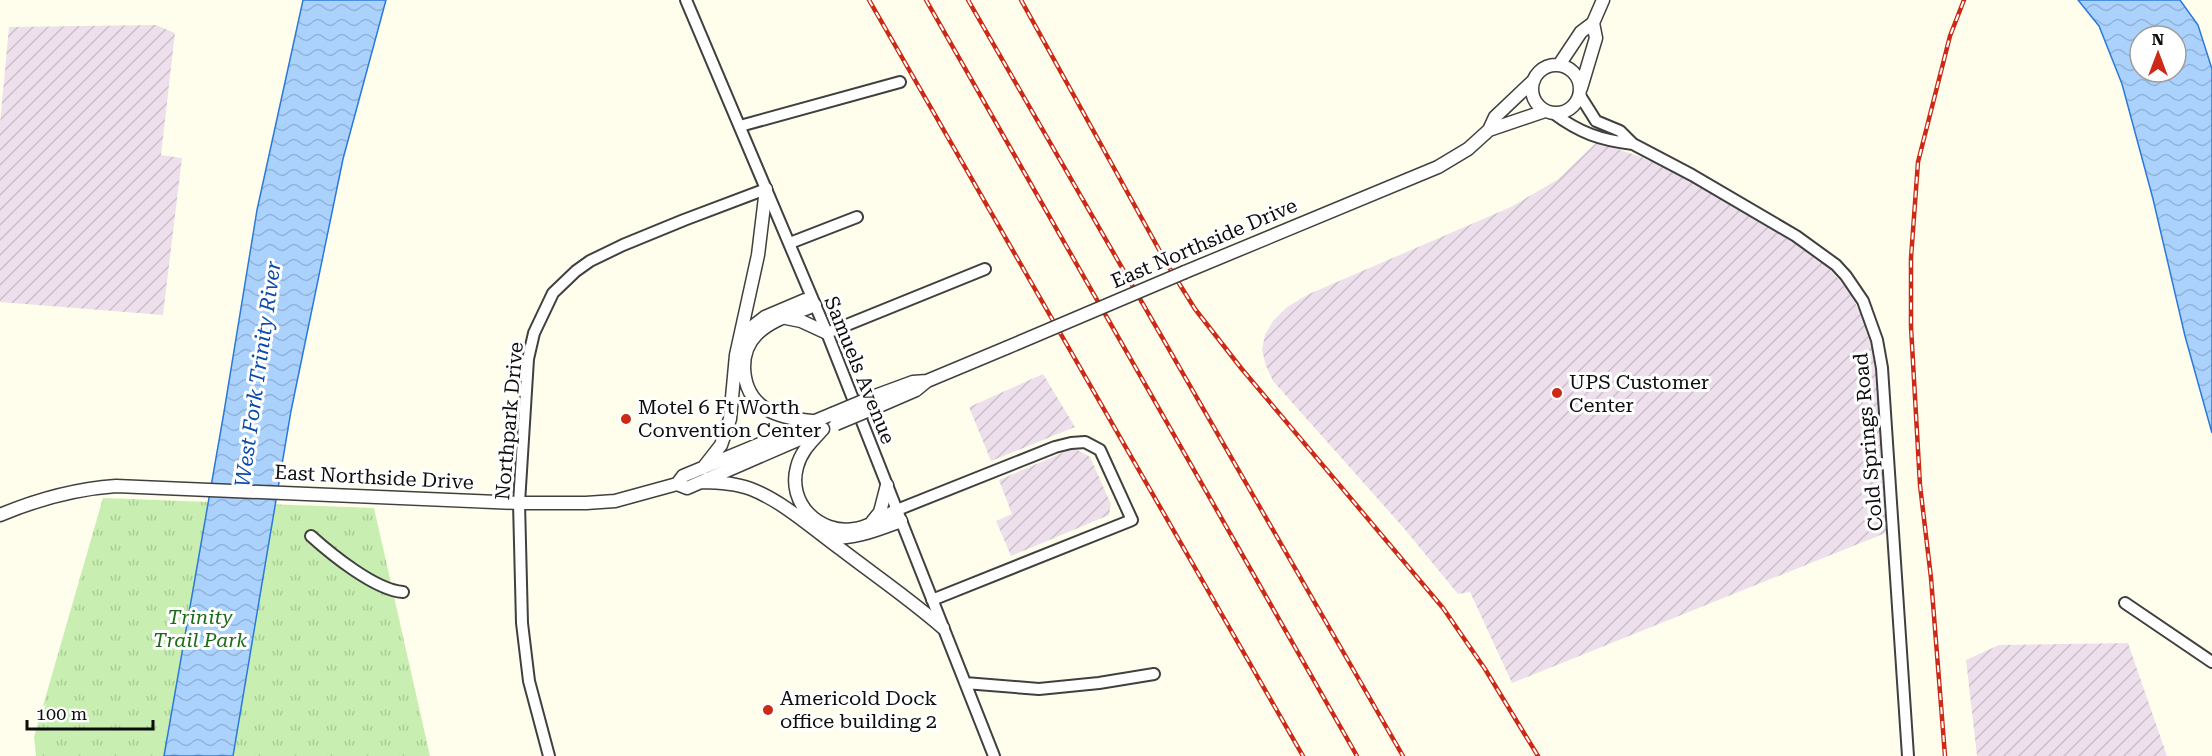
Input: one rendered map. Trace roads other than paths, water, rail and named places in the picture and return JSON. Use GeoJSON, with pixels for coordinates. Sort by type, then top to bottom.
{"type":"FeatureCollection","features":[{"type":"Feature","properties":{"kind":"street","name":"Samuels Avenue"},"geometry":{"type":"LineString","coordinates":[[686,0],[814,301],[994,756]]}},
{"type":"Feature","properties":{"kind":"street"},"geometry":{"type":"LineString","coordinates":[[1559,65],[1581,32],[1593,23],[1603,0]]}},
{"type":"Feature","properties":{"kind":"street"},"geometry":{"type":"LineString","coordinates":[[1580,92],[1576,75],[1570,69],[1559,65],[1548,66],[1540,70],[1534,80],[1532,92],[1534,99],[1549,112],[1568,110],[1575,105],[1580,92],[1596,38],[1593,23]]}},
{"type":"Feature","properties":{"kind":"street","name":"East Northside Drive"},"geometry":{"type":"LineString","coordinates":[[0,515],[34,500],[69,491],[116,486],[519,503],[586,503],[615,501],[677,484],[683,476],[701,476],[877,401],[916,390],[927,381],[1438,167],[1468,149],[1489,130],[1495,117],[1534,80]]}},
{"type":"Feature","properties":{"kind":"street"},"geometry":{"type":"LineString","coordinates":[[740,126],[900,82]]}},
{"type":"Feature","properties":{"kind":"street","name":"Cold Springs Road"},"geometry":{"type":"LineString","coordinates":[[1580,92],[1596,121],[1620,131],[1633,144],[1692,175],[1796,236],[1836,265],[1863,301],[1877,340],[1882,368],[1908,756]]}},
{"type":"Feature","properties":{"kind":"street","name":"Cold Springs Road"},"geometry":{"type":"LineString","coordinates":[[1549,112],[1570,126],[1604,140],[1633,144]]}},
{"type":"Feature","properties":{"kind":"street","name":"East Northside Drive"},"geometry":{"type":"LineString","coordinates":[[1489,130],[1549,112]]}},
{"type":"Feature","properties":{"kind":"street"},"geometry":{"type":"LineString","coordinates":[[766,189],[760,245],[736,355],[730,419],[721,445],[701,476],[748,488],[764,495],[914,602],[943,628]]}},
{"type":"Feature","properties":{"kind":"street","name":"Northpark Drive"},"geometry":{"type":"LineString","coordinates":[[549,756],[529,681],[524,650],[519,503],[528,359],[534,333],[553,293],[576,271],[592,260],[684,220],[766,189]]}},
{"type":"Feature","properties":{"kind":"street"},"geometry":{"type":"LineString","coordinates":[[790,243],[857,217]]}},
{"type":"Feature","properties":{"kind":"street"},"geometry":{"type":"LineString","coordinates":[[785,317],[801,321],[827,333],[985,269]]}},
{"type":"Feature","properties":{"kind":"street"},"geometry":{"type":"LineString","coordinates":[[742,335],[765,317],[814,301]]}},
{"type":"Feature","properties":{"kind":"street"},"geometry":{"type":"LineString","coordinates":[[814,301],[763,328],[751,341],[744,359],[746,383],[754,398],[764,408],[790,419],[818,425],[796,469],[795,487],[807,513],[833,529],[856,529],[899,516]]}},
{"type":"Feature","properties":{"kind":"street"},"geometry":{"type":"LineString","coordinates":[[826,538],[865,535],[899,516],[1055,447],[1085,442],[1100,450],[1132,520],[932,600]]}},
{"type":"Feature","properties":{"kind":"street"},"geometry":{"type":"LineString","coordinates":[[871,523],[880,512],[887,485]]}},
{"type":"Feature","properties":{"kind":"street"},"geometry":{"type":"LineString","coordinates":[[311,536],[335,558],[390,590],[403,592]]}},
{"type":"Feature","properties":{"kind":"street"},"geometry":{"type":"LineString","coordinates":[[2125,603],[2212,662]]}},
{"type":"Feature","properties":{"kind":"street"},"geometry":{"type":"LineString","coordinates":[[965,683],[1040,689],[1154,674]]}},
{"type":"Feature","properties":{"kind":"water","name":"West Fork Trinity River"},"geometry":{"type":"Polygon","coordinates":[[[303,0],[386,0],[343,159],[291,411],[233,756],[164,756],[257,210],[303,0]]]}},
{"type":"Feature","properties":{"kind":"water"},"geometry":{"type":"Polygon","coordinates":[[[2078,0],[2180,0],[2198,25],[2212,69],[2212,433],[2185,336],[2153,199],[2122,84],[2099,26],[2078,0]]]}},
{"type":"Feature","properties":{"kind":"railway"},"geometry":{"type":"LineString","coordinates":[[869,0],[1303,756]]}},
{"type":"Feature","properties":{"kind":"railway"},"geometry":{"type":"LineString","coordinates":[[926,0],[1357,756]]}},
{"type":"Feature","properties":{"kind":"railway"},"geometry":{"type":"LineString","coordinates":[[968,0],[1403,756]]}},
{"type":"Feature","properties":{"kind":"railway"},"geometry":{"type":"LineString","coordinates":[[1021,0],[1167,264],[1195,309],[1241,368],[1443,608],[1485,669],[1538,756]]}},
{"type":"Feature","properties":{"kind":"railway"},"geometry":{"type":"LineString","coordinates":[[1945,756],[1931,578],[1920,485],[1911,327],[1911,258],[1918,162],[1950,36],[1964,0]]}},
{"type":"Feature","properties":{"kind":"place","name":"UPS Customer Center"},"geometry":{"type":"Point","coordinates":[1557,393]}},
{"type":"Feature","properties":{"kind":"place","name":"Motel 6 Ft Worth Convention Center"},"geometry":{"type":"Point","coordinates":[626,419]}},
{"type":"Feature","properties":{"kind":"place","name":"Americold Dock office building 2"},"geometry":{"type":"Point","coordinates":[768,710]}},
{"type":"Feature","properties":{"kind":"park label","name":"Trinity Trail Park"},"geometry":{"type":"Point","coordinates":[200,628]}}]}
